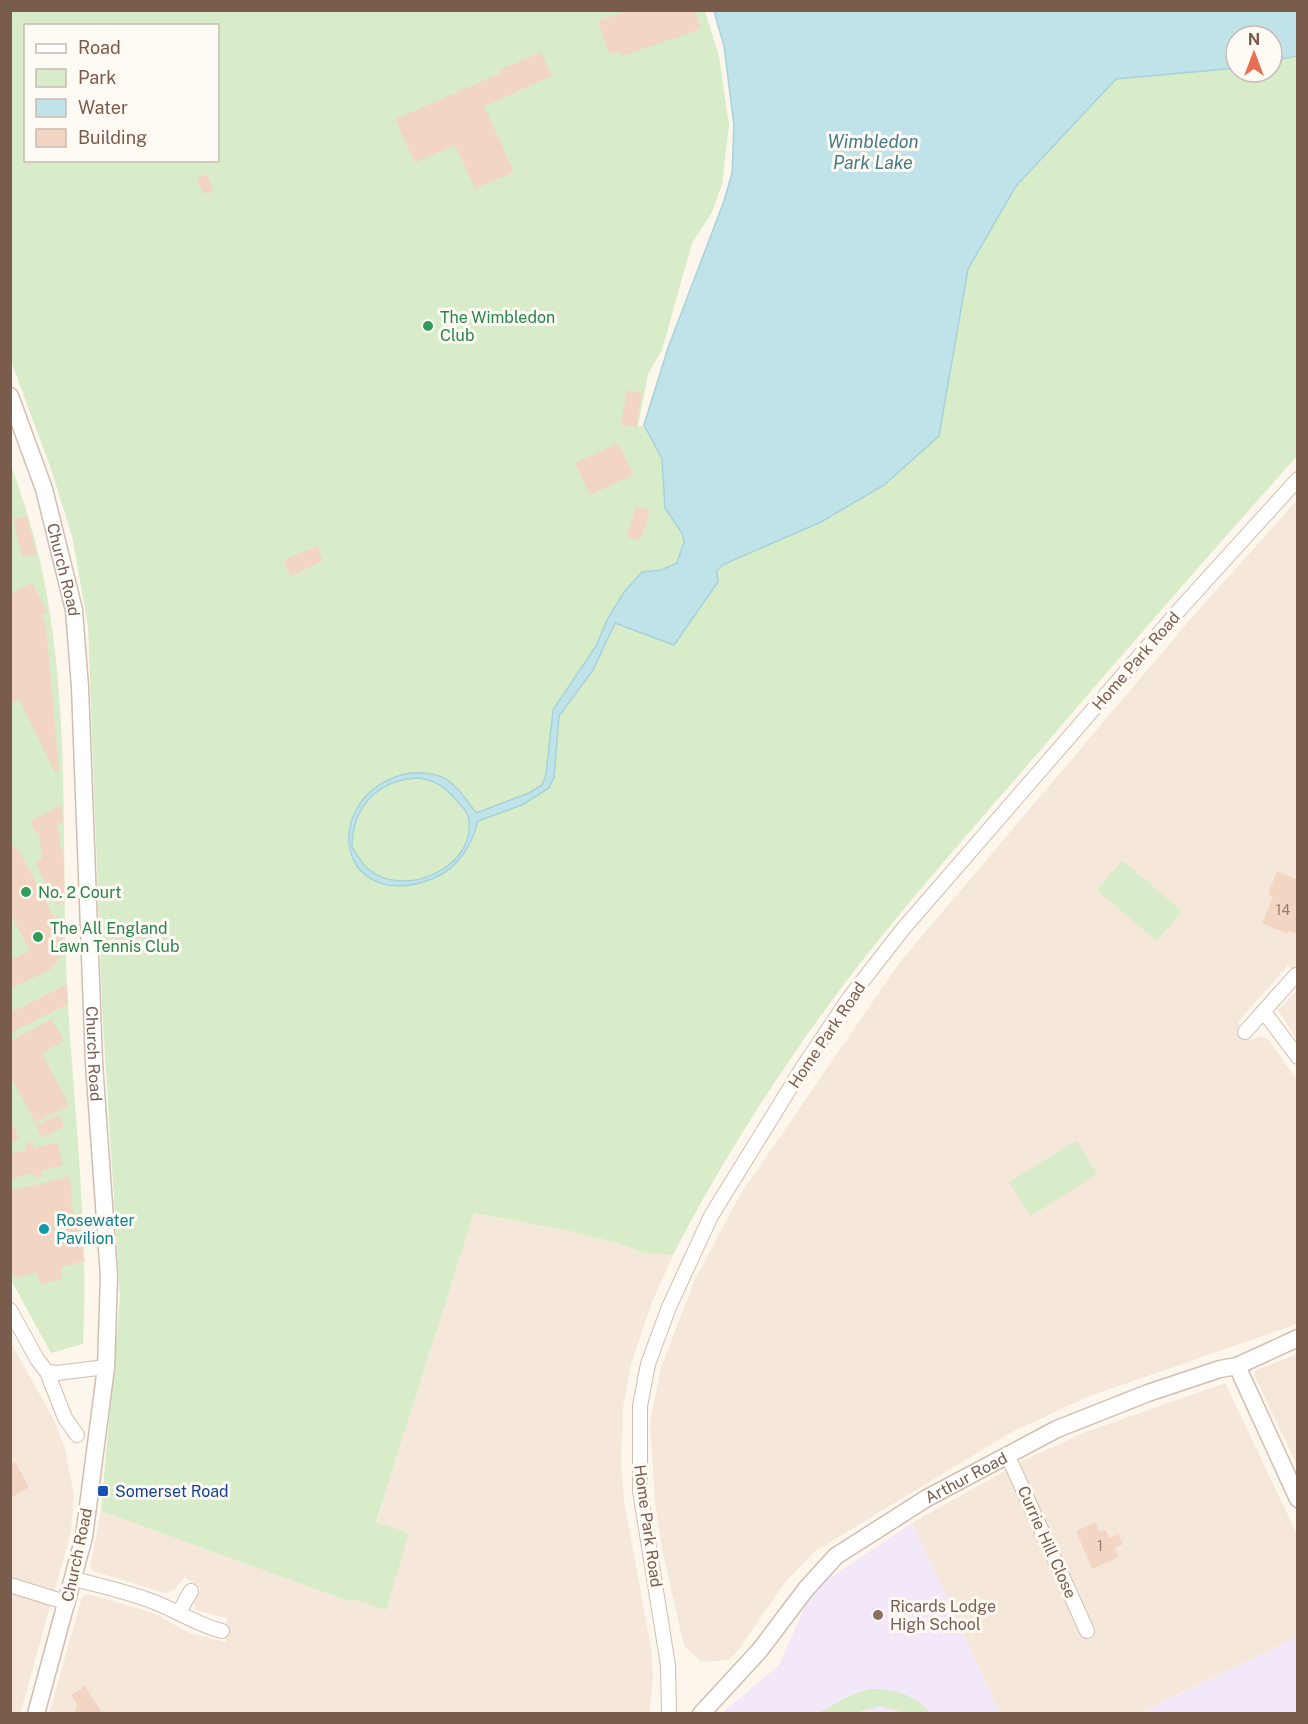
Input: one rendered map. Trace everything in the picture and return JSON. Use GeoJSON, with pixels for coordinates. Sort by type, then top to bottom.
{"type":"FeatureCollection","features":[{"type":"Feature","properties":{"kind":"street","name":"Church Road"},"geometry":{"type":"LineString","coordinates":[[10,396],[52,516],[74,610],[80,687],[94,1063],[109,1276],[106,1367],[84,1537],[68,1603],[36,1713]]}},
{"type":"Feature","properties":{"kind":"street","name":"Home Park Road"},"geometry":{"type":"LineString","coordinates":[[669,1713],[668,1665],[640,1491],[640,1406],[648,1364],[669,1307],[711,1216],[809,1059],[850,998],[903,929],[1188,600],[1298,479]]}},
{"type":"Feature","properties":{"kind":"street"},"geometry":{"type":"LineString","coordinates":[[1245,1032],[1296,975]]}},
{"type":"Feature","properties":{"kind":"street"},"geometry":{"type":"LineString","coordinates":[[1264,1012],[1298,1057]]}},
{"type":"Feature","properties":{"kind":"street"},"geometry":{"type":"LineString","coordinates":[[10,1310],[37,1359],[47,1372],[65,1418],[77,1435]]}},
{"type":"Feature","properties":{"kind":"street","name":"Arthur Road"},"geometry":{"type":"LineString","coordinates":[[701,1713],[760,1650],[806,1588],[836,1556],[927,1498],[1007,1454],[1119,1404],[1220,1369],[1237,1366],[1298,1338]]}},
{"type":"Feature","properties":{"kind":"street"},"geometry":{"type":"LineString","coordinates":[[1237,1366],[1298,1499]]}},
{"type":"Feature","properties":{"kind":"street"},"geometry":{"type":"LineString","coordinates":[[47,1372],[57,1373],[106,1367]]}},
{"type":"Feature","properties":{"kind":"street","name":"Currie Hill Close"},"geometry":{"type":"LineString","coordinates":[[1007,1454],[1087,1631]]}},
{"type":"Feature","properties":{"kind":"street"},"geometry":{"type":"LineString","coordinates":[[74,1578],[151,1600],[179,1612],[198,1625],[222,1631]]}},
{"type":"Feature","properties":{"kind":"street"},"geometry":{"type":"LineString","coordinates":[[10,1585],[68,1603]]}},
{"type":"Feature","properties":{"kind":"street"},"geometry":{"type":"LineString","coordinates":[[179,1612],[191,1591]]}},
{"type":"Feature","properties":{"kind":"shaded area"},"geometry":{"type":"Polygon","coordinates":[[[1297,500],[1297,975],[1288,965],[1238,1022],[1250,1040],[1261,1036],[1268,1039],[1297,1080],[1297,1324],[1087,1397],[1010,1433],[814,1552],[785,1582],[737,1652],[728,1660],[701,1662],[684,1646],[662,1549],[655,1503],[650,1423],[661,1368],[695,1279],[740,1195],[900,962],[1194,615],[1297,500]]]}},
{"type":"Feature","properties":{"kind":"shaded area"},"geometry":{"type":"Polygon","coordinates":[[[1297,990],[1297,1040],[1278,1010],[1297,990]]]}},
{"type":"Feature","properties":{"kind":"shaded area"},"geometry":{"type":"Polygon","coordinates":[[[474,1213],[570,1231],[618,1243],[644,1253],[673,1255],[651,1305],[631,1364],[623,1408],[621,1465],[624,1500],[652,1654],[653,1679],[649,1713],[149,1714],[141,1711],[133,1714],[49,1714],[82,1597],[88,1594],[154,1613],[189,1633],[226,1642],[227,1618],[195,1610],[194,1603],[201,1588],[185,1577],[174,1590],[165,1593],[93,1571],[90,1567],[101,1511],[351,1602],[474,1213]]]}},
{"type":"Feature","properties":{"kind":"shaded area"},"geometry":{"type":"Polygon","coordinates":[[[10,1341],[54,1420],[65,1449],[74,1495],[71,1532],[20,1714],[10,1713],[10,1341]]]}},
{"type":"Feature","properties":{"kind":"shaded area"},"geometry":{"type":"Polygon","coordinates":[[[1297,1354],[1297,1465],[1254,1375],[1256,1370],[1297,1354]]]}},
{"type":"Feature","properties":{"kind":"shaded area"},"geometry":{"type":"Polygon","coordinates":[[[1225,1383],[1297,1534],[1297,1637],[1140,1713],[1000,1713],[912,1523],[1024,1460],[1086,1432],[1225,1383]]]}},
{"type":"Feature","properties":{"kind":"shaded area","name":"Ricards Lodge High School"},"geometry":{"type":"Polygon","coordinates":[[[912,1523],[1000,1713],[721,1714],[779,1665],[808,1600],[819,1585],[912,1523]]]}},
{"type":"Feature","properties":{"kind":"shaded area"},"geometry":{"type":"Polygon","coordinates":[[[1297,1637],[1297,1713],[1140,1713],[1176,1696],[1297,1637]]]}},
{"type":"Feature","properties":{"kind":"green space"},"geometry":{"type":"Polygon","coordinates":[[[11,11],[705,11],[719,56],[729,125],[722,185],[712,212],[692,243],[662,350],[648,374],[638,427],[644,425],[662,459],[665,508],[682,533],[684,542],[677,563],[661,570],[642,572],[608,620],[674,645],[722,565],[821,522],[884,485],[938,436],[968,269],[1016,186],[1116,79],[1224,69],[1224,84],[1284,84],[1284,59],[1297,56],[1297,456],[960,843],[854,971],[804,1039],[757,1109],[713,1181],[673,1255],[644,1253],[618,1243],[570,1231],[474,1213],[376,1522],[409,1533],[386,1610],[352,1599],[351,1602],[101,1511],[120,1297],[102,1006],[88,626],[72,536],[51,469],[11,361],[11,11]]]}},
{"type":"Feature","properties":{"kind":"green space","name":"The All England Lawn Tennis Club"},"geometry":{"type":"Polygon","coordinates":[[[11,465],[32,530],[44,579],[54,644],[62,741],[65,937],[82,1209],[84,1299],[83,1344],[51,1353],[11,1280],[11,465]]]}},
{"type":"Feature","properties":{"kind":"green space"},"geometry":{"type":"Polygon","coordinates":[[[1122,860],[1182,911],[1157,941],[1097,890],[1122,860]]]}},
{"type":"Feature","properties":{"kind":"green space"},"geometry":{"type":"Polygon","coordinates":[[[1076,1141],[1097,1174],[1031,1216],[1009,1182],[1076,1141]]]}},
{"type":"Feature","properties":{"kind":"green space"},"geometry":{"type":"Polygon","coordinates":[[[869,1689],[903,1694],[918,1701],[931,1713],[904,1713],[881,1706],[854,1713],[818,1713],[851,1695],[869,1689]]]}},
{"type":"Feature","properties":{"kind":"water","name":"Wimbledon Park Lake"},"geometry":{"type":"Polygon","coordinates":[[[714,11],[1297,11],[1297,56],[1284,59],[1284,24],[1224,24],[1224,69],[1116,79],[1016,186],[968,269],[939,436],[884,485],[821,522],[722,565],[717,571],[718,582],[674,645],[615,623],[593,670],[559,716],[554,777],[549,788],[522,805],[478,821],[465,851],[459,860],[444,873],[423,882],[394,886],[372,879],[357,866],[350,847],[350,826],[359,806],[375,788],[401,775],[432,774],[453,784],[476,813],[529,793],[542,785],[546,775],[553,710],[596,646],[607,620],[624,592],[642,572],[661,570],[677,563],[684,542],[682,533],[665,508],[662,459],[644,425],[668,348],[724,201],[732,173],[734,126],[724,46],[714,11]],[[419,778],[405,780],[380,789],[370,798],[357,819],[352,847],[368,869],[383,878],[399,881],[417,880],[449,865],[461,853],[468,837],[467,814],[453,796],[436,783],[419,778]]]}},
{"type":"Feature","properties":{"kind":"building"},"geometry":{"type":"Polygon","coordinates":[[[629,10],[694,10],[701,29],[621,56],[619,51],[609,54],[598,21],[629,10]]]}},
{"type":"Feature","properties":{"kind":"building"},"geometry":{"type":"Polygon","coordinates":[[[541,52],[552,76],[484,106],[514,172],[475,189],[455,145],[415,163],[395,119],[501,73],[499,70],[541,52]]]}},
{"type":"Feature","properties":{"kind":"building"},"geometry":{"type":"Polygon","coordinates":[[[207,174],[214,190],[204,195],[196,179],[207,174]]]}},
{"type":"Feature","properties":{"kind":"building"},"geometry":{"type":"Polygon","coordinates":[[[627,390],[642,393],[636,428],[621,425],[627,390]]]}},
{"type":"Feature","properties":{"kind":"building"},"geometry":{"type":"Polygon","coordinates":[[[618,443],[633,475],[590,495],[575,463],[618,443]]]}},
{"type":"Feature","properties":{"kind":"building"},"geometry":{"type":"Polygon","coordinates":[[[636,506],[650,510],[640,541],[627,537],[636,506]]]}},
{"type":"Feature","properties":{"kind":"building"},"geometry":{"type":"Polygon","coordinates":[[[27,516],[36,554],[22,557],[13,519],[27,516]]]}},
{"type":"Feature","properties":{"kind":"building"},"geometry":{"type":"Polygon","coordinates":[[[317,546],[323,561],[290,576],[284,560],[317,546]]]}},
{"type":"Feature","properties":{"kind":"building"},"geometry":{"type":"Polygon","coordinates":[[[32,583],[47,612],[41,615],[46,626],[59,770],[55,772],[19,699],[10,704],[10,691],[14,689],[10,683],[10,594],[32,583]]]}},
{"type":"Feature","properties":{"kind":"building"},"geometry":{"type":"Polygon","coordinates":[[[62,805],[63,821],[57,824],[60,850],[63,849],[65,901],[57,905],[35,862],[42,859],[39,833],[37,834],[30,821],[62,805]]]}},
{"type":"Feature","properties":{"kind":"building","name":"No. 2 Court"},"geometry":{"type":"Polygon","coordinates":[[[10,843],[20,852],[62,932],[63,946],[59,959],[50,970],[10,989],[10,960],[30,951],[10,912],[10,843]]]}},
{"type":"Feature","properties":{"kind":"building"},"geometry":{"type":"Polygon","coordinates":[[[1277,871],[1298,880],[1298,934],[1289,931],[1288,934],[1262,923],[1273,897],[1268,894],[1277,871]]]}},
{"type":"Feature","properties":{"kind":"building"},"geometry":{"type":"Polygon","coordinates":[[[67,984],[68,1004],[10,1033],[10,1013],[67,984]]]}},
{"type":"Feature","properties":{"kind":"building"},"geometry":{"type":"Polygon","coordinates":[[[52,1019],[64,1041],[42,1053],[69,1105],[35,1122],[10,1075],[10,1041],[52,1019]]]}},
{"type":"Feature","properties":{"kind":"building"},"geometry":{"type":"Polygon","coordinates":[[[58,1115],[64,1127],[42,1138],[36,1126],[58,1115]]]}},
{"type":"Feature","properties":{"kind":"building"},"geometry":{"type":"Polygon","coordinates":[[[10,1120],[20,1139],[10,1143],[10,1120]]]}},
{"type":"Feature","properties":{"kind":"building"},"geometry":{"type":"Polygon","coordinates":[[[32,1142],[35,1148],[57,1142],[63,1165],[41,1171],[41,1176],[36,1178],[32,1173],[10,1179],[10,1154],[26,1150],[27,1143],[32,1142]]]}},
{"type":"Feature","properties":{"kind":"building","name":"Rosewater Pavilion"},"geometry":{"type":"Polygon","coordinates":[[[69,1177],[73,1196],[70,1197],[85,1261],[61,1267],[62,1279],[40,1284],[37,1273],[14,1278],[10,1263],[10,1191],[69,1177]]]}},
{"type":"Feature","properties":{"kind":"building"},"geometry":{"type":"Polygon","coordinates":[[[15,1462],[29,1487],[10,1498],[10,1464],[15,1462]]]}},
{"type":"Feature","properties":{"kind":"building"},"geometry":{"type":"Polygon","coordinates":[[[1095,1522],[1100,1532],[1106,1530],[1110,1538],[1118,1534],[1123,1544],[1115,1548],[1119,1557],[1092,1569],[1076,1531],[1095,1522]]]}},
{"type":"Feature","properties":{"kind":"building"},"geometry":{"type":"Polygon","coordinates":[[[85,1686],[103,1714],[75,1714],[77,1704],[71,1695],[85,1686]]]}},
{"type":"Feature","properties":{"kind":"place","name":"The Wimbledon Club"},"geometry":{"type":"Point","coordinates":[428,326]}},
{"type":"Feature","properties":{"kind":"place","name":"No. 2 Court"},"geometry":{"type":"Point","coordinates":[26,892]}},
{"type":"Feature","properties":{"kind":"place","name":"The All England Lawn Tennis Club"},"geometry":{"type":"Point","coordinates":[38,937]}},
{"type":"Feature","properties":{"kind":"place","name":"Rosewater Pavilion"},"geometry":{"type":"Point","coordinates":[44,1229]}},
{"type":"Feature","properties":{"kind":"place","name":"Somerset Road"},"geometry":{"type":"Point","coordinates":[103,1491]}},
{"type":"Feature","properties":{"kind":"place","name":"Ricards Lodge High School"},"geometry":{"type":"Point","coordinates":[878,1615]}}]}
